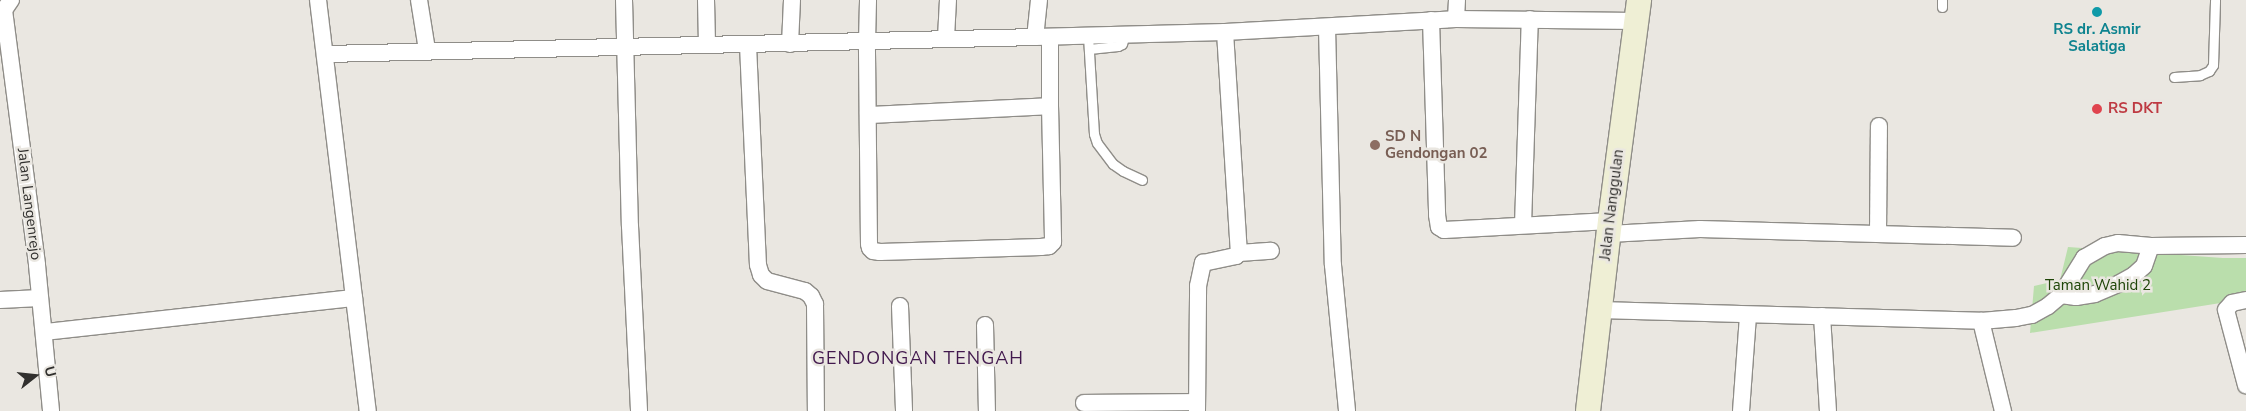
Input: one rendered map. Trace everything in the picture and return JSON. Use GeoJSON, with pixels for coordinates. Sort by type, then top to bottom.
{"type":"FeatureCollection","features":[{"type":"Feature","properties":{"kind":"street"},"geometry":{"type":"LineString","coordinates":[[318,0],[368,411]]}},
{"type":"Feature","properties":{"kind":"street"},"geometry":{"type":"LineString","coordinates":[[419,0],[427,50]]}},
{"type":"Feature","properties":{"kind":"street"},"geometry":{"type":"LineString","coordinates":[[624,0],[630,226],[639,411]]}},
{"type":"Feature","properties":{"kind":"street"},"geometry":{"type":"LineString","coordinates":[[706,0],[707,44]]}},
{"type":"Feature","properties":{"kind":"street"},"geometry":{"type":"LineString","coordinates":[[790,44],[792,0]]}},
{"type":"Feature","properties":{"kind":"street"},"geometry":{"type":"LineString","coordinates":[[868,0],[870,244],[873,251],[1041,247],[1049,246],[1053,242],[1050,106],[1039,0]]}},
{"type":"Feature","properties":{"kind":"street"},"geometry":{"type":"LineString","coordinates":[[946,38],[948,0]]}},
{"type":"Feature","properties":{"kind":"street"},"geometry":{"type":"LineString","coordinates":[[1456,19],[1457,0]]}},
{"type":"Feature","properties":{"kind":"street","name":"Jalan Langenrejo"},"geometry":{"type":"LineString","coordinates":[[6,2],[4,10],[45,332],[51,411]]}},
{"type":"Feature","properties":{"kind":"street"},"geometry":{"type":"LineString","coordinates":[[326,54],[625,45],[790,44],[946,38],[1043,37],[1089,42],[1125,34],[1225,32],[1456,19],[1530,19],[1638,10]]}},
{"type":"Feature","properties":{"kind":"street","name":"Jalan Nanggulan"},"geometry":{"type":"LineString","coordinates":[[1588,411],[1609,228],[1638,10]]}},
{"type":"Feature","properties":{"kind":"street"},"geometry":{"type":"LineString","coordinates":[[1523,225],[1530,19]]}},
{"type":"Feature","properties":{"kind":"street"},"geometry":{"type":"LineString","coordinates":[[1431,20],[1437,215],[1439,227],[1444,230],[1523,225],[2013,238]]}},
{"type":"Feature","properties":{"kind":"street"},"geometry":{"type":"LineString","coordinates":[[1327,27],[1333,265],[1347,411]]}},
{"type":"Feature","properties":{"kind":"street"},"geometry":{"type":"LineString","coordinates":[[1225,32],[1239,253]]}},
{"type":"Feature","properties":{"kind":"street"},"geometry":{"type":"LineString","coordinates":[[748,45],[758,265],[767,281],[805,291],[811,296],[815,304],[816,411]]}},
{"type":"Feature","properties":{"kind":"street"},"geometry":{"type":"LineString","coordinates":[[868,115],[1050,106]]}},
{"type":"Feature","properties":{"kind":"street"},"geometry":{"type":"LineString","coordinates":[[1878,234],[1879,126]]}},
{"type":"Feature","properties":{"kind":"street"},"geometry":{"type":"LineString","coordinates":[[1599,310],[1981,321],[2032,315],[2048,306],[2061,296],[2084,258],[2094,250],[2118,243],[2151,246],[2246,245]]}},
{"type":"Feature","properties":{"kind":"street"},"geometry":{"type":"LineString","coordinates":[[2061,296],[2076,297],[2095,294],[2118,284],[2134,275],[2144,266],[2151,246]]}},
{"type":"Feature","properties":{"kind":"street"},"geometry":{"type":"LineString","coordinates":[[1084,403],[1197,407],[1198,286],[1203,263],[1236,256],[1239,253],[1271,251]]}},
{"type":"Feature","properties":{"kind":"street"},"geometry":{"type":"LineString","coordinates":[[0,300],[40,298]]}},
{"type":"Feature","properties":{"kind":"street"},"geometry":{"type":"LineString","coordinates":[[45,332],[354,298]]}},
{"type":"Feature","properties":{"kind":"street"},"geometry":{"type":"LineString","coordinates":[[2246,300],[2232,303],[2226,310],[2246,385]]}},
{"type":"Feature","properties":{"kind":"street"},"geometry":{"type":"LineString","coordinates":[[900,306],[904,411]]}},
{"type":"Feature","properties":{"kind":"street"},"geometry":{"type":"LineString","coordinates":[[1741,411],[1748,315]]}},
{"type":"Feature","properties":{"kind":"street"},"geometry":{"type":"LineString","coordinates":[[1822,316],[1828,411]]}},
{"type":"Feature","properties":{"kind":"street"},"geometry":{"type":"LineString","coordinates":[[1981,321],[2003,411]]}},
{"type":"Feature","properties":{"kind":"street"},"geometry":{"type":"LineString","coordinates":[[985,325],[987,411]]}},
{"type":"Feature","properties":{"kind":"lane"},"geometry":{"type":"LineString","coordinates":[[2174,76],[2200,76],[2209,71],[2213,65],[2215,0]]}},
{"type":"Feature","properties":{"kind":"lane"},"geometry":{"type":"LineString","coordinates":[[1089,42],[1094,134],[1097,143],[1113,164],[1123,172],[1142,180]]}},
{"type":"Feature","properties":{"kind":"green space","name":"Taman Wahid 2"},"geometry":{"type":"Polygon","coordinates":[[[2068,247],[2246,258],[2246,299],[2030,333],[2034,286],[2060,280],[2068,247]]]}},
{"type":"Feature","properties":{"kind":"place","name":"RS dr. Asmir Salatiga"},"geometry":{"type":"Point","coordinates":[2097,12]}},
{"type":"Feature","properties":{"kind":"place","name":"RS DKT"},"geometry":{"type":"Point","coordinates":[2097,109]}},
{"type":"Feature","properties":{"kind":"place","name":"SD N Gendongan 02"},"geometry":{"type":"Point","coordinates":[1375,145]}},
{"type":"Feature","properties":{"kind":"district","name":"GENDONGAN TENGAH"},"geometry":{"type":"Point","coordinates":[918,358]}}]}
